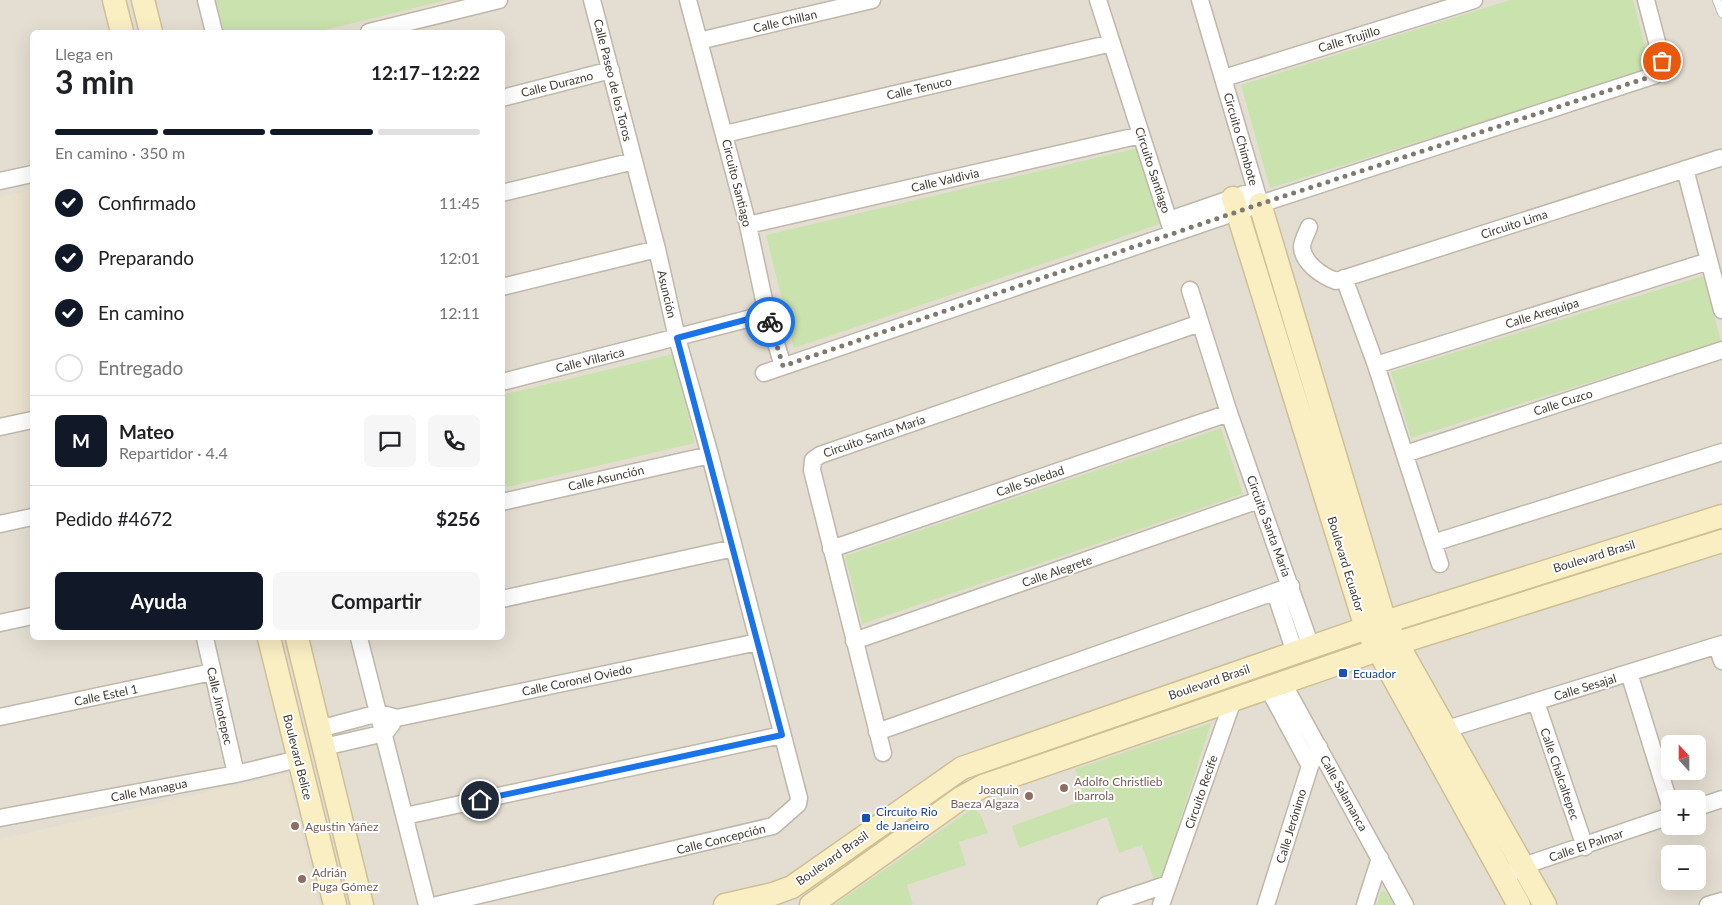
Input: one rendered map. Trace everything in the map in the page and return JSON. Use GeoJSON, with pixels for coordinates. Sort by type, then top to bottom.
{"type":"FeatureCollection","features":[{"type":"Feature","properties":{"kind":"street"},"geometry":{"type":"LineString","coordinates":[[114,0],[122,30]]}},
{"type":"Feature","properties":{"kind":"street"},"geometry":{"type":"LineString","coordinates":[[143,0],[150,30]]}},
{"type":"Feature","properties":{"kind":"street"},"geometry":{"type":"LineString","coordinates":[[206,0],[214,30]]}},
{"type":"Feature","properties":{"kind":"street"},"geometry":{"type":"LineString","coordinates":[[377,30],[499,0]]}},
{"type":"Feature","properties":{"kind":"street","name":"Calle Paseo de los Toros"},"geometry":{"type":"LineString","coordinates":[[592,0],[657,249]]}},
{"type":"Feature","properties":{"kind":"street","name":"Circuito Santiago"},"geometry":{"type":"LineString","coordinates":[[688,0],[748,225],[767,314],[783,366]]}},
{"type":"Feature","properties":{"kind":"street","name":"Calle Chillan"},"geometry":{"type":"LineString","coordinates":[[699,41],[872,0]]}},
{"type":"Feature","properties":{"kind":"street","name":"Circuito Santiago"},"geometry":{"type":"LineString","coordinates":[[1098,0],[1171,227]]}},
{"type":"Feature","properties":{"kind":"street","name":"Circuito Chimbote"},"geometry":{"type":"LineString","coordinates":[[1200,0],[1258,197]]}},
{"type":"Feature","properties":{"kind":"street","name":"Calle Trujillo"},"geometry":{"type":"LineString","coordinates":[[1224,78],[1474,0]]}},
{"type":"Feature","properties":{"kind":"street"},"geometry":{"type":"LineString","coordinates":[[764,373],[1258,197],[1653,76],[1663,71],[1646,0]]}},
{"type":"Feature","properties":{"kind":"street","name":"Calle Tenuco"},"geometry":{"type":"LineString","coordinates":[[725,134],[1112,43]]}},
{"type":"Feature","properties":{"kind":"street","name":"Calle Durazno"},"geometry":{"type":"LineString","coordinates":[[505,97],[611,70]]}},
{"type":"Feature","properties":{"kind":"street","name":"Calle Valdivia"},"geometry":{"type":"LineString","coordinates":[[748,225],[1141,135]]}},
{"type":"Feature","properties":{"kind":"street","name":"Circuito Lima"},"geometry":{"type":"LineString","coordinates":[[1309,227],[1302,246],[1305,258],[1324,277],[1336,281],[1720,158]]}},
{"type":"Feature","properties":{"kind":"street"},"geometry":{"type":"LineString","coordinates":[[505,191],[634,160]]}},
{"type":"Feature","properties":{"kind":"street"},"geometry":{"type":"LineString","coordinates":[[1685,169],[1722,310]]}},
{"type":"Feature","properties":{"kind":"street"},"geometry":{"type":"LineString","coordinates":[[0,181],[30,174]]}},
{"type":"Feature","properties":{"kind":"street","name":"Boulevard Ecuador"},"geometry":{"type":"LineString","coordinates":[[1258,197],[1376,625]]}},
{"type":"Feature","properties":{"kind":"street","name":"Boulevard Ecuador"},"geometry":{"type":"LineString","coordinates":[[1235,205],[1376,625],[1519,905]]}},
{"type":"Feature","properties":{"kind":"street"},"geometry":{"type":"LineString","coordinates":[[505,286],[657,249]]}},
{"type":"Feature","properties":{"kind":"street","name":"Asunción"},"geometry":{"type":"LineString","coordinates":[[657,249],[677,338],[710,455]]}},
{"type":"Feature","properties":{"kind":"street","name":"Calle Arequipa"},"geometry":{"type":"LineString","coordinates":[[1376,365],[1709,261]]}},
{"type":"Feature","properties":{"kind":"street"},"geometry":{"type":"LineString","coordinates":[[1344,278],[1376,365],[1440,564]]}},
{"type":"Feature","properties":{"kind":"street","name":"Circuito Santa María"},"geometry":{"type":"LineString","coordinates":[[1190,290],[1229,413],[1291,586],[1303,650]]}},
{"type":"Feature","properties":{"kind":"street","name":"Calle Villarica"},"geometry":{"type":"LineString","coordinates":[[505,381],[767,314]]}},
{"type":"Feature","properties":{"kind":"street","name":"Circuito Santa María"},"geometry":{"type":"LineString","coordinates":[[882,753],[831,550],[812,470],[812,460],[820,455],[1200,323]]}},
{"type":"Feature","properties":{"kind":"street","name":"Calle Cuzco"},"geometry":{"type":"LineString","coordinates":[[1405,454],[1722,350]]}},
{"type":"Feature","properties":{"kind":"street","name":"Calle Soledad"},"geometry":{"type":"LineString","coordinates":[[831,550],[1229,413]]}},
{"type":"Feature","properties":{"kind":"street"},"geometry":{"type":"LineString","coordinates":[[0,427],[30,420]]}},
{"type":"Feature","properties":{"kind":"street"},"geometry":{"type":"LineString","coordinates":[[1434,542],[1722,452]]}},
{"type":"Feature","properties":{"kind":"street","name":"Calle Asunción"},"geometry":{"type":"LineString","coordinates":[[505,501],[710,455]]}},
{"type":"Feature","properties":{"kind":"street","name":"Calle Concepción"},"geometry":{"type":"LineString","coordinates":[[437,905],[773,826],[798,804],[799,798],[710,455]]}},
{"type":"Feature","properties":{"kind":"street","name":"Calle Alegrete"},"geometry":{"type":"LineString","coordinates":[[854,641],[1259,500]]}},
{"type":"Feature","properties":{"kind":"street","name":"Boulevard Brasil"},"geometry":{"type":"LineString","coordinates":[[725,905],[773,894],[792,887],[962,768],[1376,625],[1722,516]]}},
{"type":"Feature","properties":{"kind":"street"},"geometry":{"type":"LineString","coordinates":[[0,524],[30,517]]}},
{"type":"Feature","properties":{"kind":"street","name":"Boulevard Brasil"},"geometry":{"type":"LineString","coordinates":[[811,905],[970,792],[1388,647],[1722,541]]}},
{"type":"Feature","properties":{"kind":"street"},"geometry":{"type":"LineString","coordinates":[[505,598],[734,548]]}},
{"type":"Feature","properties":{"kind":"street","name":"Circuito Santa María"},"geometry":{"type":"LineString","coordinates":[[877,732],[1291,586]]}},
{"type":"Feature","properties":{"kind":"street","name":"Circuito Santa María"},"geometry":{"type":"LineString","coordinates":[[1275,592],[1303,650]]}},
{"type":"Feature","properties":{"kind":"street"},"geometry":{"type":"LineString","coordinates":[[0,623],[30,616]]}},
{"type":"Feature","properties":{"kind":"street","name":"Calle Jinotepec"},"geometry":{"type":"LineString","coordinates":[[205,640],[236,774]]}},
{"type":"Feature","properties":{"kind":"street","name":"Boulevard Belice"},"geometry":{"type":"LineString","coordinates":[[269,640],[335,905]]}},
{"type":"Feature","properties":{"kind":"street"},"geometry":{"type":"LineString","coordinates":[[298,640],[362,905]]}},
{"type":"Feature","properties":{"kind":"street"},"geometry":{"type":"LineString","coordinates":[[360,640],[427,905]]}},
{"type":"Feature","properties":{"kind":"street","name":"Calle Coronel Oviedo"},"geometry":{"type":"LineString","coordinates":[[378,713],[396,718],[758,642]]}},
{"type":"Feature","properties":{"kind":"street","name":"Boulevard Ecuador"},"geometry":{"type":"LineString","coordinates":[[1388,647],[1447,729],[1545,905]]}},
{"type":"Feature","properties":{"kind":"street","name":"Calle Sesajal"},"geometry":{"type":"LineString","coordinates":[[1447,729],[1629,673],[1720,650]]}},
{"type":"Feature","properties":{"kind":"street","name":"Calle Estel 1"},"geometry":{"type":"LineString","coordinates":[[0,717],[212,672]]}},
{"type":"Feature","properties":{"kind":"street"},"geometry":{"type":"LineString","coordinates":[[1629,673],[1665,790]]}},
{"type":"Feature","properties":{"kind":"street","name":"Calle Salamanca"},"geometry":{"type":"LineString","coordinates":[[1275,685],[1319,747],[1404,905]]}},
{"type":"Feature","properties":{"kind":"street","name":"Calle Salamanca"},"geometry":{"type":"LineString","coordinates":[[1275,685],[1310,766]]}},
{"type":"Feature","properties":{"kind":"street","name":"Circuito Recife"},"geometry":{"type":"LineString","coordinates":[[1161,905],[1233,700]]}},
{"type":"Feature","properties":{"kind":"street","name":"Calle Chalcaltepec"},"geometry":{"type":"LineString","coordinates":[[1536,702],[1584,847]]}},
{"type":"Feature","properties":{"kind":"street"},"geometry":{"type":"LineString","coordinates":[[322,738],[378,713]]}},
{"type":"Feature","properties":{"kind":"street"},"geometry":{"type":"LineString","coordinates":[[322,738],[384,733],[396,718]]}},
{"type":"Feature","properties":{"kind":"street"},"geometry":{"type":"LineString","coordinates":[[405,816],[782,735]]}},
{"type":"Feature","properties":{"kind":"street","name":"Calle Jerónimo"},"geometry":{"type":"LineString","coordinates":[[1266,905],[1310,766],[1319,747]]}},
{"type":"Feature","properties":{"kind":"street","name":"Calle Managua"},"geometry":{"type":"LineString","coordinates":[[0,818],[236,774],[298,760]]}},
{"type":"Feature","properties":{"kind":"street"},"geometry":{"type":"LineString","coordinates":[[1706,804],[1722,799]]}},
{"type":"Feature","properties":{"kind":"street","name":"Calle El Palmar"},"geometry":{"type":"LineString","coordinates":[[1504,877],[1523,866],[1584,847],[1661,819]]}},
{"type":"Feature","properties":{"kind":"street"},"geometry":{"type":"LineString","coordinates":[[1365,905],[1380,858]]}},
{"type":"Feature","properties":{"kind":"street"},"geometry":{"type":"LineString","coordinates":[[1106,905],[1168,884]]}},
{"type":"Feature","properties":{"kind":"street"},"geometry":{"type":"LineString","coordinates":[[1708,905],[1722,901]]}},
{"type":"Feature","properties":{"kind":"lane"},"geometry":{"type":"LineString","coordinates":[[1716,0],[1722,13]]}},
{"type":"Feature","properties":{"kind":"shaded area"},"geometry":{"type":"Polygon","coordinates":[[[0,0],[1722,0],[1722,905],[0,905],[0,0]]]}},
{"type":"Feature","properties":{"kind":"shaded area"},"geometry":{"type":"Polygon","coordinates":[[[30,190],[30,410],[0,417],[0,197],[30,190]]]}},
{"type":"Feature","properties":{"kind":"shaded area"},"geometry":{"type":"Polygon","coordinates":[[[287,774],[319,905],[0,905],[0,839],[287,774]]]}},
{"type":"Feature","properties":{"kind":"green space"},"geometry":{"type":"Polygon","coordinates":[[[216,0],[447,0],[325,30],[224,30],[216,0]]]}},
{"type":"Feature","properties":{"kind":"green space"},"geometry":{"type":"Polygon","coordinates":[[[1510,0],[1633,0],[1651,69],[1270,188],[1241,85],[1510,0]]]}},
{"type":"Feature","properties":{"kind":"green space"},"geometry":{"type":"Polygon","coordinates":[[[1138,148],[1160,224],[794,348],[766,235],[1138,148]]]}},
{"type":"Feature","properties":{"kind":"green space"},"geometry":{"type":"Polygon","coordinates":[[[1703,276],[1721,341],[1411,438],[1391,372],[1703,276]]]}},
{"type":"Feature","properties":{"kind":"green space"},"geometry":{"type":"Polygon","coordinates":[[[673,354],[695,443],[505,488],[505,394],[673,354]]]}},
{"type":"Feature","properties":{"kind":"green space"},"geometry":{"type":"Polygon","coordinates":[[[1221,428],[1243,494],[862,624],[845,556],[1221,428]]]}},
{"type":"Feature","properties":{"kind":"green space"},"geometry":{"type":"Polygon","coordinates":[[[1211,723],[1162,877],[1154,880],[1142,845],[1119,853],[1107,817],[1019,848],[1012,826],[1085,800],[1075,769],[1211,723]]]}},
{"type":"Feature","properties":{"kind":"green space"},"geometry":{"type":"Polygon","coordinates":[[[973,808],[981,815],[988,833],[959,842],[966,865],[907,885],[913,905],[834,905],[973,808]]]}},
{"type":"Feature","properties":{"kind":"green space"},"geometry":{"type":"Polygon","coordinates":[[[1385,891],[1395,905],[1377,905],[1380,893],[1385,891]]]}},
{"type":"Feature","properties":{"kind":"way so far"},"geometry":{"type":"LineString","coordinates":[[770,322],[783,366],[1260,204],[1653,76],[1663,71],[1662,61]]}},
{"type":"Feature","properties":{"kind":"place","name":"Ecuador"},"geometry":{"type":"Point","coordinates":[1343,673]}},
{"type":"Feature","properties":{"kind":"place","name":"Adolfo Christlieb Ibarrola"},"geometry":{"type":"Point","coordinates":[1064,788]}},
{"type":"Feature","properties":{"kind":"place","name":"Joaquin Baeza Algaza"},"geometry":{"type":"Point","coordinates":[1029,796]}},
{"type":"Feature","properties":{"kind":"place","name":"Circuito Rio de Janeiro"},"geometry":{"type":"Point","coordinates":[866,818]}},
{"type":"Feature","properties":{"kind":"place","name":"Agustin Yáñez"},"geometry":{"type":"Point","coordinates":[295,826]}},
{"type":"Feature","properties":{"kind":"place","name":"Adrián Puga Gómez"},"geometry":{"type":"Point","coordinates":[302,879]}},
{"type":"Feature","properties":{"kind":"route"},"geometry":{"type":"LineString","coordinates":[[480,800],[782,735],[710,455],[677,338],[767,314],[770,322]]}}]}
